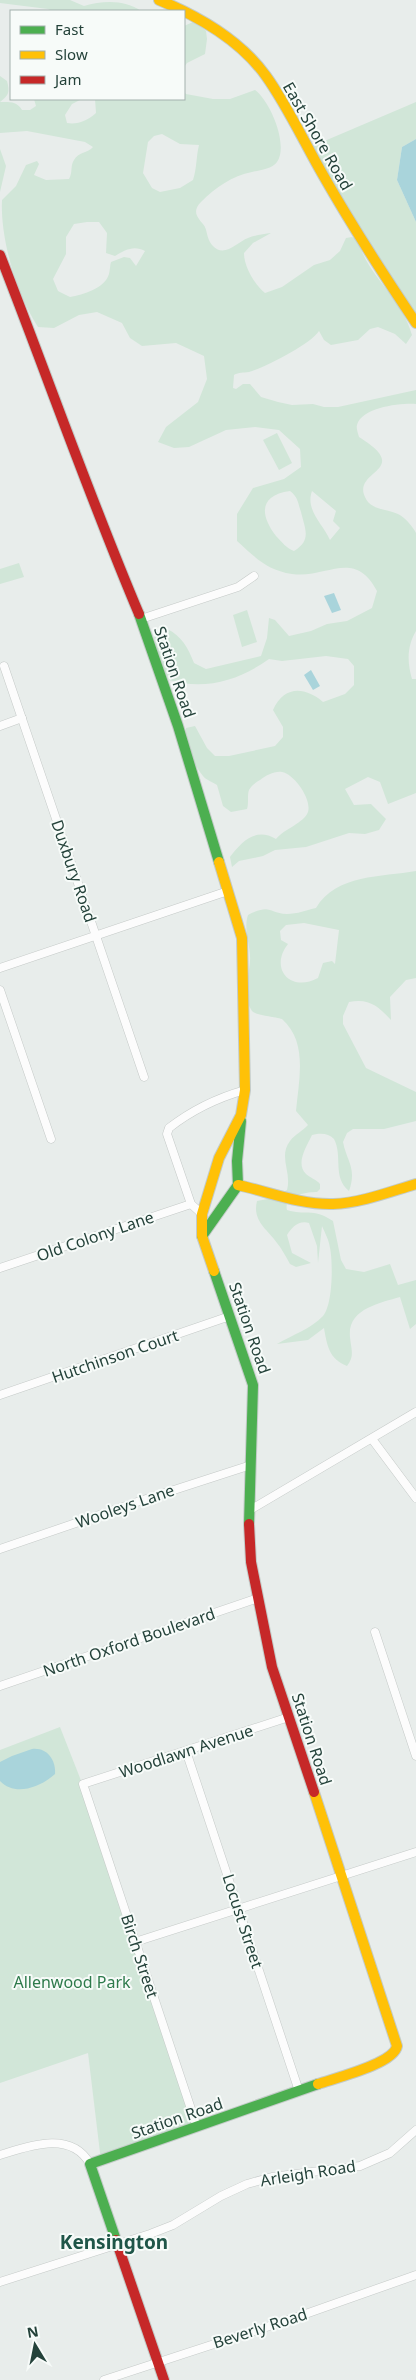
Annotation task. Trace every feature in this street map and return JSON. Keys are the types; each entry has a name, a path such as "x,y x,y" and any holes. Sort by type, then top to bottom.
{"street":[{"name":"East Shore Road","path":"159,0 183,10"},
{"name":"East Shore Road","path":"185,11 222,34 249,57 266,76 361,241 416,323"},
{"name":"Station Road","path":"0,255 4,281 59,406 110,548 141,619 178,726 242,942 245,1090 237,1161 238,1185"},
{"path":"141,619 238,587 254,576"},
{"name":"Duxbury Road","path":"4,666 144,1077"},
{"path":"0,726 22,718"},
{"path":"0,968 228,891"},
{"path":"0,990 51,1139"},
{"path":"202,1214 191,1204 167,1134 169,1128 182,1118 222,1096 245,1090"},
{"name":"Station Road","path":"90,2164 384,2061 394,2056 398,2048 398,2042 272,1667 251,1562 249,1522 254,1385 202,1236 202,1214 219,1158 241,1115"},
{"path":"202,1236 238,1185 310,1202 333,1204 349,1202 416,1184"},
{"name":"Old Colony Lane","path":"0,1268 191,1204"},
{"name":"Hutchinson Court","path":"0,1395 230,1316"},
{"path":"250,1510 416,1412"},
{"path":"372,1439 416,1498"},
{"name":"Wooleys Lane","path":"0,1550 140,1501 251,1465"},
{"name":"North Oxford Boulevard","path":"0,1686 258,1598"},
{"path":"375,1632 416,1756"},
{"name":"Woodlawn Avenue","path":"83,1784 289,1717"},
{"name":"Locust Street","path":"186,1751 299,2091"},
{"name":"Birch Street","path":"83,1784 197,2127"},
{"path":"135,1942 416,1852"},
{"name":"Arleigh Road","path":"0,2282 173,2225 221,2196 247,2184 272,2177 360,2166 390,2154 416,2130"},
{"path":"0,2155 37,2144 59,2144 82,2152 90,2164 164,2380"},
{"name":"Beverly Road","path":"104,2380 297,2317 416,2275"}],"green space":[{"path":"0,0 70,0 84,6 114,2 129,5 140,10 50,10 0,3"},
{"path":"193,22 200,25 206,31 207,39 205,54 185,66 185,26"},
{"path":"0,76 7,81 8,91 7,95 0,102"},
{"path":"255,90 272,113 281,145 277,162 272,166 231,179 212,192 198,205 196,214 205,226 212,245 217,249 226,250 251,237 271,233 253,243 244,253 244,258 251,275 265,293 282,287 314,265 330,260 340,251 346,238 352,237 358,240 362,253 369,265 401,310 412,335 406,344 395,334 378,327 370,329 358,340 331,345 324,340 319,331 297,349 276,361 256,370 234,375 233,388 236,389 243,384 250,384 261,397 292,405 313,404 324,407 338,407 416,390 416,404 392,405 374,410 360,419 357,428 359,437 375,448 381,457 382,464 366,481 363,488 367,501 375,507 401,515 416,533 416,631 409,648 409,666 412,679 416,679 416,793 388,804 380,782 368,777 345,789 354,805 371,804 386,819 379,830 365,834 349,833 306,847 275,850 263,856 239,861 232,867 230,857 245,841 262,834 276,839 306,816 309,807 305,794 292,777 282,772 276,772 265,776 251,787 248,792 247,809 231,812 223,806 217,785 204,777 193,760 186,740 186,728 195,726 207,748 215,756 229,756 275,746 283,737 283,727 273,710 283,696 295,691 302,691 323,702 345,694 354,685 354,666 348,659 326,656 282,661 269,659 234,678 209,684 182,683 169,680 158,657 154,637 167,629 177,635 184,643 194,663 206,669 261,656 267,638 269,618 275,620 289,636 311,631 327,624 347,621 372,608 377,591 368,578 359,571 349,568 305,574 283,572 262,562 237,541 237,514 253,488 284,479 301,467 300,449 279,430 255,427 226,430 189,447 174,448 158,442 166,427 198,402 207,379 204,356 176,343 142,346 130,338 122,323 97,312 79,315 54,328 38,327 23,299 11,266 2,215 2,200 16,186 26,165 37,161 39,164 34,175 46,180 69,179 76,157 93,147 85,142 27,131 0,133 0,102 12,103 18,105 22,110 30,110 36,106 34,100 80,100 72,104 65,115 67,123 75,123 90,118 96,113 95,100 185,100 185,93 213,99 230,99","holes":["162,134 180,144 199,145 193,180 180,188 160,192 152,188 143,173 148,142 154,136","99,222 107,233 106,253 115,256 133,248 145,251 136,266 130,258 124,257 111,262 109,274 103,283 87,293 70,297 58,291 53,279 66,254 66,237 74,224","290,491 298,503 306,534 303,543 294,551 286,547 276,536 270,528 265,513 268,501 280,493","312,491 336,511 333,521 340,528 330,540 313,511 310,498"]},
{"path":"416,102 416,139 402,147 397,180 416,222 416,323 308,148"},
{"path":"0,149 6,166 0,192"},
{"path":"277,433 292,463 279,470 263,440"},
{"path":"19,563 24,577 0,584 0,569"},
{"path":"247,610 257,642 242,647 233,615"},
{"path":"416,871 416,978 406,980 390,997 391,1020 373,1004 356,1001 349,1002 343,1016 343,1024 366,1068 416,1092 416,1121 384,1129 353,1129 347,1133 343,1142 352,1171 349,1191 339,1173 338,1152 334,1139 324,1134 312,1135 303,1154 302,1165 306,1174 320,1184 320,1189 317,1192 297,1195 287,1205 287,1210 319,1214 333,1221 341,1260 346,1269 364,1272 390,1264 398,1285 416,1280 416,1324 410,1329 400,1297 366,1309 359,1314 350,1327 352,1356 347,1366 336,1360 330,1351 324,1328 308,1340 277,1344 307,1328 323,1316 329,1303 332,1273 331,1254 329,1242 322,1226 318,1263 317,1246 309,1223 299,1223 287,1235 292,1253 311,1263 296,1267 290,1264 279,1245 258,1219 257,1201 273,1198 287,1190 288,1177 285,1153 292,1139 308,1125 296,1111 300,1062 296,1039 282,1019 261,1015 252,1011 249,1006 247,993 250,955 247,921 248,915 265,909 287,914 316,908 325,897 347,883 375,876","holes":["304,923 339,930 335,964 332,961 323,963 318,978 308,982 291,980 285,976 281,962 288,944 281,940 280,931 286,925"]},
{"name":"Allenwood Park","path":"60,1727 80,1778 197,2127 101,2161 88,2053 0,2083 0,1750"}],"water":[{"path":"416,139 416,222 397,180 402,147"},
{"path":"334,593 341,610 332,613 324,596"},
{"path":"311,670 320,686 313,690 304,675"},
{"path":"32,1749 46,1752 52,1759 55,1774 43,1783 28,1788 13,1788 6,1786 0,1781 0,1762"}],"traffic: fast":[{"path":"139,614 178,726 219,862"},
{"path":"238,1185 237,1161 241,1121"},
{"path":"202,1236 238,1185"},
{"path":"214,1271 253,1385 249,1524"},
{"path":"116,2240 90,2164 318,2084"}],"traffic: slow":[{"path":"159,0 180,10"},
{"path":"185,12 218,31 231,41 256,63 266,76 289,112 345,213 416,323"},
{"path":"214,1271 202,1236 202,1214 219,1158 241,1115 245,1090 242,938 219,862"},
{"path":"238,1185 297,1200 333,1204 385,1194 416,1184"},
{"path":"314,1792 397,2046 386,2059 363,2070 318,2084"}],"traffic: jam":[{"path":"0,255 85,480 139,614"},
{"path":"249,1524 251,1562 272,1667 314,1792"},
{"path":"116,2240 164,2380"}],"district":[{"name":"Kensington","path":"114,2242"}]}
